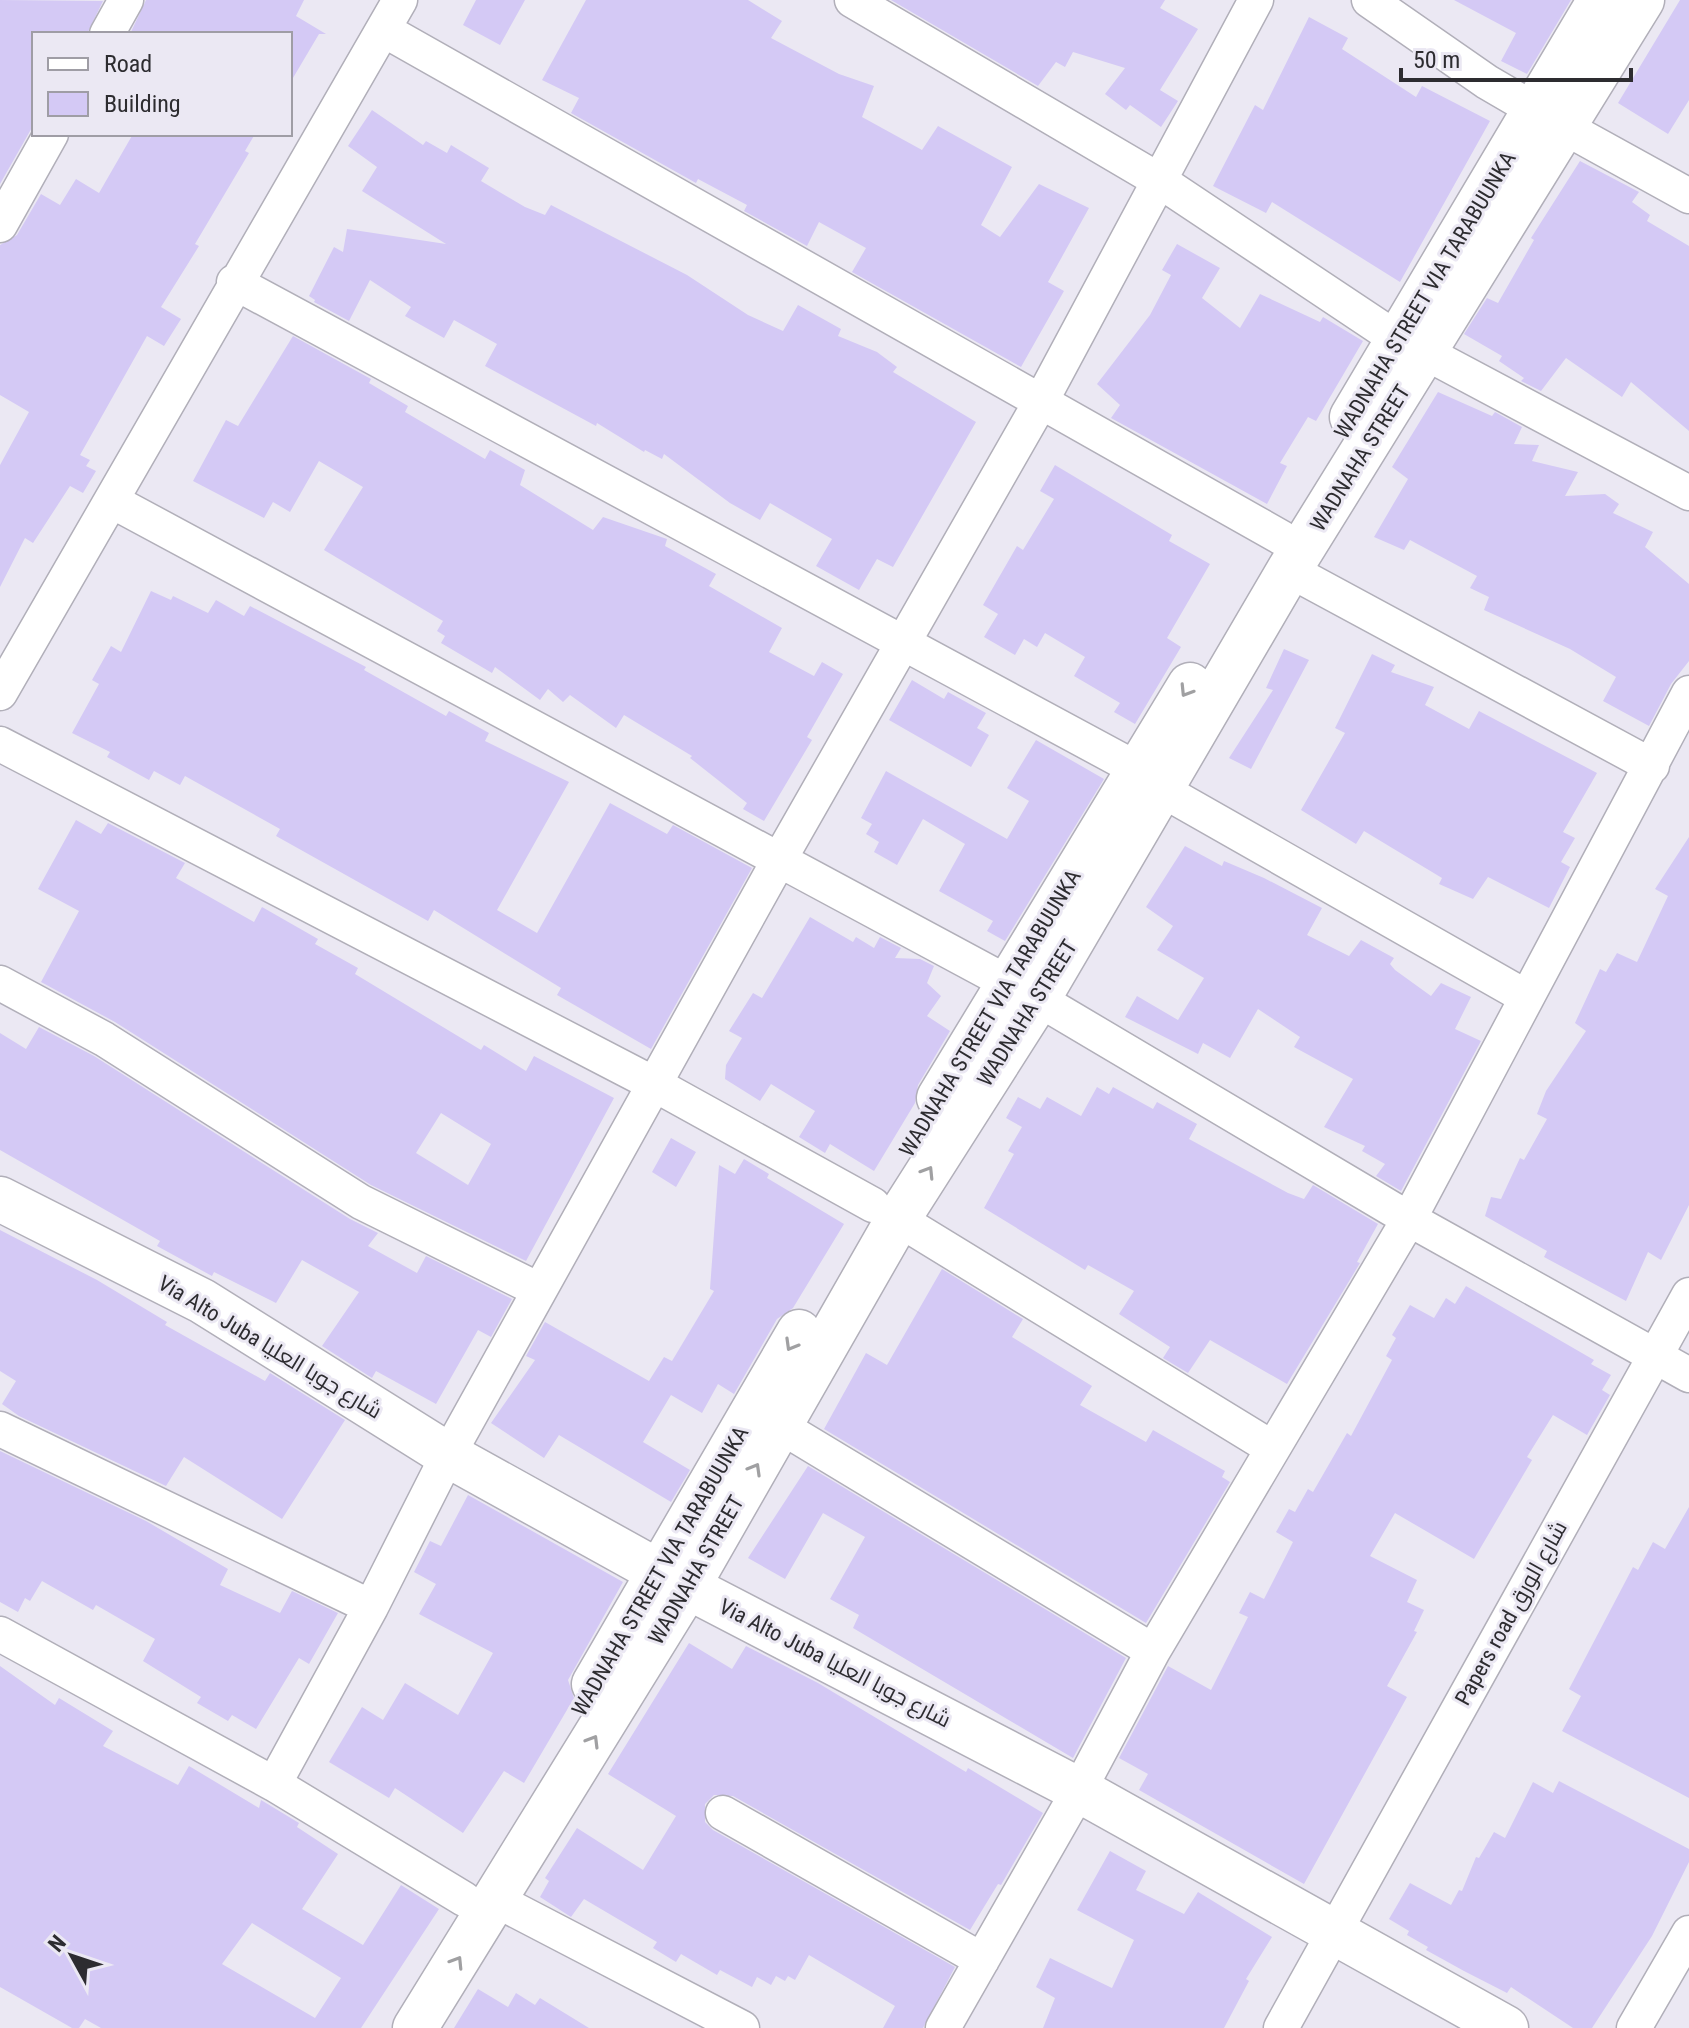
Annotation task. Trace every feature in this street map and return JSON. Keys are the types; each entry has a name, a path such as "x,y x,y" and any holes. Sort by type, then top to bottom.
{"main road":[{"path":"1550,118 1600,0"},
{"name":"WADNAHA STREET","path":"415,2028 480,1900 673,1579 780,1426 885,1212 1024,991 1550,118 1642,0"},
{"name":"Via Alto Juba شارع جوبا العليا","path":"0,1199 202,1301 448,1455 673,1579 1079,1790 1506,2028"},
{"name":"WADNAHA STREET VIA TARABUUNKA","path":"673,1579 885,1212"},
{"path":"382,2028 480,1900"}],"street":[{"path":"108,32 126,0"},
{"path":"0,693 234,282 400,0"},
{"path":"852,0 1160,181 1411,346 1689,493"},
{"path":"274,1784 371,1607 448,1455 779,860 1040,403 1256,0"},
{"path":"1369,0 1487,82 1689,196"},
{"path":"384,30 1040,403 1286,554 1652,766"},
{"path":"0,225 50,136"},
{"path":"234,282 1150,780 1526,997"},
{"path":"112,501 1024,991 1409,1219 1689,1375"},
{"path":"943,2028 1079,1790 1153,1651 1409,1219 1689,693"},
{"path":"0,744 654,1084 885,1212 1272,1448"},
{"path":"0,983 104,1039 361,1202 539,1290"},
{"name":"Papers road شارع الورق","path":"1281,2028 1689,1295"},
{"path":"780,1426 1153,1651"},
{"path":"0,1429 371,1607"},
{"path":"0,1634 480,1900 742,2028"},
{"path":"723,1813 982,1960"},
{"path":"1634,2028 1686,1943"}],"building":[{"path":"0,0 103,1 88,32 32,32 32,128 0,184"},
{"path":"146,0 304,0 296,16 326,34 319,34 292,80 292,32 131,32"},
{"path":"476,0 525,0 500,45 463,25"},
{"path":"586,0 748,0 782,21 771,38 839,74 874,86 862,117 922,150 938,126 1012,167 981,225 1000,237 1039,184 1089,208 1048,282 1064,291 1021,367 852,272 866,248 819,222 807,246 744,211 747,205 698,179 696,183 571,113 579,98 542,80"},
{"path":"891,0 1165,0 1160,8 1198,29 1160,90 1178,101 1161,127 1130,105 1126,110 1105,94 1125,68 1073,52 1065,67 1056,62 1038,86"},
{"path":"1454,0 1571,0 1527,74 1501,61 1516,33"},
{"path":"1680,0 1689,0 1689,100 1668,134 1618,103"},
{"path":"1309,17 1348,38 1342,49 1416,97 1422,86 1490,121 1400,282 1272,202 1266,213 1213,186 1255,105 1263,110"},
{"path":"372,110 423,145 426,141 447,153 451,145 489,168 481,181 525,207 545,215 551,205 687,275 748,315 783,331 798,305 841,329 838,336 877,352 897,367 893,372 976,422 893,567 877,559 859,590 816,566 832,539 770,503 760,520 730,503 664,454 662,459 644,452 597,423 596,426 485,366 497,344 454,320 444,338 405,316 411,307 370,280 349,321 314,302 309,296 334,247 343,252 347,229 446,244 362,191 377,167 348,146"},
{"path":"132,136 254,136 245,151 249,153 195,244 199,246 161,307 181,319 164,346 147,336 80,455 90,460 86,466 96,471 83,493 70,486 33,543 25,538 0,587 0,465 29,412 0,395 0,245 17,235 41,194 60,205 76,179 99,193"},
{"path":"1580,161 1639,192 1632,202 1650,215 1647,221 1689,246 1689,431 1631,382 1622,397 1566,358 1541,391 1521,381 1524,378 1499,361 1502,356 1464,334 1487,298 1498,303 1534,240 1531,238"},
{"path":"1177,244 1220,268 1202,298 1240,328 1260,294 1320,322 1323,317 1363,341 1316,421 1308,417 1280,463 1287,466 1267,504 1111,418 1120,405 1097,384 1150,315 1171,275 1162,270"},
{"path":"293,336 371,379 369,383 408,406 405,412 485,459 490,450 525,470 520,485 593,530 603,517 667,539 665,546 716,574 709,586 782,628 769,652 814,676 822,662 843,674 807,737 812,740 764,821 743,809 747,803 690,758 692,756 624,715 616,728 570,695 563,702 548,689 540,700 495,667 492,673 441,643 445,636 437,631 443,621 324,550 363,487 319,461 290,512 273,502 264,518 193,481 226,420 238,426"},
{"path":"1438,392 1492,416 1495,412 1522,427 1514,444 1539,445 1532,461 1578,472 1565,496 1605,494 1619,504 1613,513 1653,532 1645,547 1689,584 1689,661 1671,684 1649,726 1603,701 1616,677 1570,649 1484,610 1489,597 1470,588 1477,576 1410,540 1404,550 1374,537 1408,479 1392,467"},
{"path":"1055,465 1172,535 1169,541 1210,564 1167,638 1181,647 1135,724 1114,712 1120,703 1074,676 1085,657 1045,633 1037,647 1024,639 1015,655 984,637 998,614 983,605 1017,546 1023,550 1054,499 1040,491"},
{"path":"151,591 171,600 173,596 208,613 216,600 244,616 250,606 366,667 364,670 446,716 449,711 489,733 485,741 569,782 497,910 537,933 610,803 667,834 673,825 752,868 651,1049 557,995 561,988 434,910 428,921 276,836 280,829 185,776 180,785 154,771 149,780 107,757 110,752 72,733 99,684 92,680 111,646 121,652"},
{"path":"1284,649 1309,660 1251,769 1229,758 1273,690 1266,688"},
{"path":"1372,654 1395,665 1391,672 1434,687 1425,705 1469,729 1479,711 1597,773 1563,832 1575,838 1561,862 1570,867 1549,908 1488,877 1473,899 1439,884 1442,878 1364,831 1356,844 1301,810 1345,733 1335,728"},
{"path":"912,680 944,699 948,692 986,713 977,728 989,735 971,767 889,720"},
{"path":"1036,740 1104,779 1005,941 987,931 993,921 939,891 965,844 923,819 897,865 874,852 879,842 866,834 872,824 861,818 886,771 1007,839 1029,801 1007,788"},
{"path":"76,820 101,834 108,823 185,863 176,878 254,922 262,907 318,939 315,944 358,968 355,974 481,1050 484,1045 526,1071 534,1056 614,1098 526,1261 371,1185 115,1022 41,982 79,911 38,889","holes":["441,1113 491,1144 468,1185 416,1153"]},
{"path":"1689,837 1689,1205 1661,1260 1648,1252 1626,1301 1544,1257 1547,1251 1485,1216 1491,1197 1501,1199 1520,1158 1524,1160 1547,1119 1537,1114 1546,1091 1586,1031 1575,1023 1600,969 1606,972 1617,953 1637,962 1668,896 1655,889"},
{"path":"1185,846 1222,866 1224,861 1264,878 1322,908 1307,935 1349,956 1361,940 1394,958 1390,964 1395,970 1431,996 1441,983 1471,997 1455,1029 1481,1041 1401,1191 1376,1176 1385,1164 1362,1151 1365,1146 1324,1127 1353,1079 1294,1047 1300,1037 1258,1009 1230,1058 1203,1043 1198,1054 1125,1017 1137,996 1178,1020 1204,978 1157,950 1173,926 1146,907"},
{"path":"810,917 853,942 856,937 874,948 880,937 901,948 895,958 920,959 934,966 927,983 941,996 927,1016 950,1031 918,1085 915,1103 874,1171 830,1144 825,1153 799,1137 815,1111 771,1084 760,1101 725,1079 726,1065 742,1038 729,1031 753,993 762,998"},
{"path":"39,1027 94,1056 350,1219 378,1233 368,1246 417,1273 426,1256 512,1299 491,1337 478,1330 436,1404 376,1371 372,1378 322,1346 359,1292 302,1260 276,1303 214,1272 212,1276 157,1246 160,1241 0,1150 0,1033 26,1049"},
{"path":"1097,1087 1109,1094 1113,1087 1153,1109 1157,1102 1197,1124 1189,1139 1304,1199 1313,1185 1378,1224 1357,1262 1360,1263 1287,1384 1210,1340 1188,1373 1163,1358 1170,1347 1119,1314 1134,1291 1088,1265 1085,1270 984,1208 1014,1154 1008,1151 1022,1127 1006,1118 1018,1097 1040,1109 1047,1097 1081,1116"},
{"path":"671,1138 696,1152 676,1187 652,1172"},
{"path":"744,1159 769,1174 767,1178 844,1224 793,1308 777,1319 734,1394 718,1384 702,1413 671,1395 643,1442 690,1470 671,1502 559,1435 544,1458 491,1423 535,1360 526,1356 545,1322 649,1381 664,1357 672,1361 714,1291 710,1289 719,1165 735,1174"},
{"path":"0,1230 97,1280 167,1322 165,1325 265,1381 270,1373 345,1420 282,1519 184,1457 166,1486 19,1416 2,1404 16,1381 0,1371"},
{"path":"942,1269 1023,1319 1012,1337 1092,1386 1080,1405 1146,1442 1153,1430 1225,1471 1222,1477 1230,1482 1146,1623 824,1429 866,1353 887,1365"},
{"path":"1466,1286 1594,1360 1591,1364 1611,1375 1602,1390 1610,1395 1587,1435 1553,1415 1527,1457 1532,1460 1474,1559 1395,1513 1370,1556 1417,1580 1407,1602 1424,1610 1414,1631 1417,1632 1387,1686 1407,1697 1304,1884 1139,1790 1148,1774 1119,1758 1168,1666 1211,1690 1248,1617 1239,1613 1250,1592 1264,1599 1293,1542 1276,1532 1289,1509 1295,1512 1308,1489 1313,1492 1347,1433 1351,1436 1392,1360 1386,1356 1396,1338 1392,1335 1410,1305 1434,1318 1446,1298 1455,1304"},
{"path":"0,1451 146,1521 228,1569 220,1585 280,1613 292,1591 338,1613 309,1664 299,1658 256,1729 232,1715 228,1721 197,1703 201,1697 143,1661 155,1639 96,1605 93,1610 42,1581 30,1601 25,1598 18,1612 0,1602"},
{"path":"808,1466 1126,1658 1073,1758 853,1628 859,1615 830,1599 865,1537 823,1513 785,1579 748,1558"},
{"path":"468,1495 623,1582 568,1680 574,1698 524,1783 504,1771 463,1833 395,1788 389,1798 329,1762 362,1707 383,1720 405,1683 458,1715 493,1653 419,1614 436,1584 414,1572 430,1541 441,1546"},
{"path":"1689,1507 1689,1798 1562,1731 1581,1696 1569,1689 1633,1567 1638,1570 1653,1542 1665,1549"},
{"path":"689,1643 732,1669 746,1646 818,1683 966,1772 968,1768 1043,1813 1001,1885 998,1884 970,1930 733,1796 714,1795 705,1804 705,1822 713,1830 955,1967 923,2028 883,2028 895,2006 809,1955 795,1980 788,1976 785,1981 776,1976 771,1985 757,1977 752,1987 720,1970 717,1975 681,1954 676,1962 653,1948 657,1942 584,1899 571,1917 540,1897 549,1881 545,1878 577,1828 643,1870 676,1816 608,1774"},
{"path":"0,1666 55,1705 59,1698 113,1731 103,1746 178,1785 189,1766 259,1808 261,1800 299,1823 297,1827 338,1854 302,1909 363,1945 401,1885 439,1909 361,2028 101,2028 85,2019 79,2028 72,2028 0,1987","holes":["252,1923 341,1978 315,2018 222,1964"]},
{"path":"1559,1781 1689,1849 1689,1862 1652,1936 1592,2028 1573,2028 1511,1987 1507,1993 1464,1971 1426,1950 1428,1947 1407,1935 1409,1931 1389,1919 1410,1883 1451,1905 1459,1890 1462,1891 1476,1857 1479,1858 1494,1832 1505,1838 1533,1782 1553,1793"},
{"path":"1110,1851 1146,1871 1136,1890 1184,1914 1198,1892 1272,1937 1246,1979 1249,1981 1224,2028 1043,2028 1055,1998 1036,1987 1050,1958 1112,1988 1134,1940 1077,1910"},
{"path":"478,1989 508,2007 516,1993 535,2005 540,1998 589,2028 454,2028"}]}
